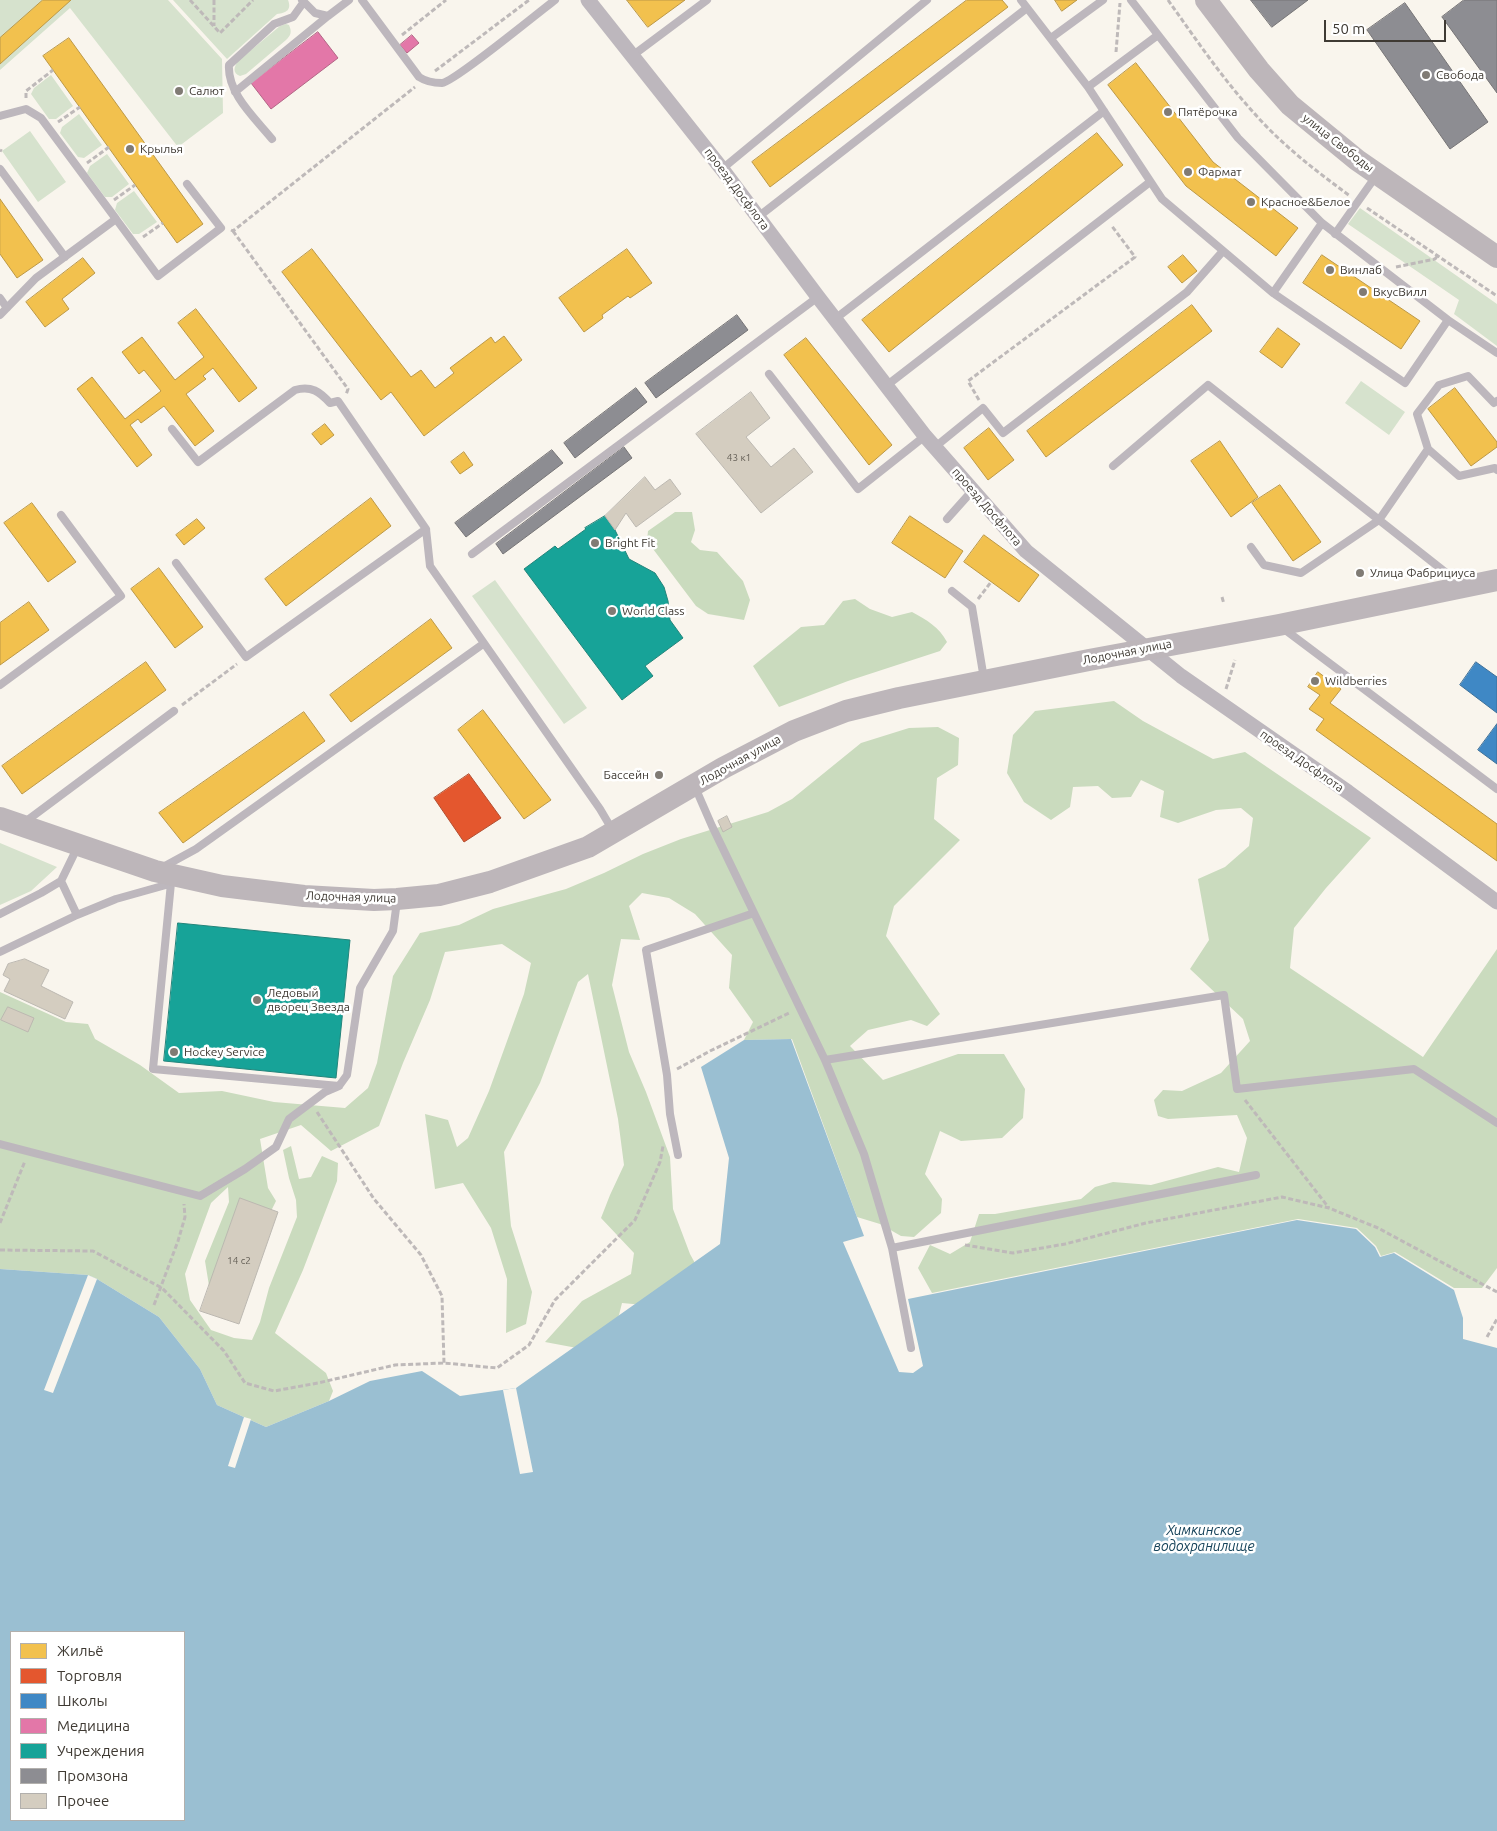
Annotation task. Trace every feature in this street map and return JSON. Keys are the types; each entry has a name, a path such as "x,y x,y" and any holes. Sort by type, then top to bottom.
{"street":[{"name":"проезд Досфлота","path":"588,0 722,169 886,386 930,441 1026,551 1181,676 1340,787 1497,902"},
{"name":"улица Свободы","path":"1206,0 1259,70 1290,105 1326,136 1377,174 1497,257"},
{"name":"Лодочная улица","path":"10,822 171,878 304,896 397,899 439,895 490,882 588,846 794,731 846,711 1145,648 1279,625 1496,582"}],"lane":[{"path":"235,92 349,0"},
{"path":"362,0 419,77 423,80 443,83 461,72 555,0"},
{"path":"632,56 707,0"},
{"path":"722,169 927,0"},
{"path":"1021,0 1088,87 1162,199 1273,294 1405,383 1448,320"},
{"path":"1051,38 1103,0"},
{"path":"1131,0 1238,138 1322,224 1448,320 1497,354"},
{"path":"272,139 235,92 230,83 229,65 274,24 293,17 303,2 315,13 328,16"},
{"path":"758,218 1027,8"},
{"path":"1088,87 1158,35"},
{"path":"0,116 26,109 41,118 158,276 220,228 187,184"},
{"path":"835,319 1104,111"},
{"path":"0,168 65,257"},
{"path":"1335,234 1377,174"},
{"path":"886,386 1150,182"},
{"path":"0,315 36,278 116,219"},
{"path":"1273,294 1322,224"},
{"path":"769,374 858,489 983,408 1002,433 1186,292 1223,251"},
{"path":"472,554 818,297"},
{"path":"0,298 7,308"},
{"path":"1497,401 1494,403 1468,376 1439,385 1416,414 1428,449 1459,476 1495,468 1497,470"},
{"path":"1113,466 1208,385 1465,587"},
{"path":"172,429 198,462 295,390 309,388 320,392 330,403 338,401 426,530 430,566 597,804 614,833"},
{"path":"1250,547 1264,565 1301,573 1379,520 1428,449"},
{"path":"947,519 972,490"},
{"path":"0,686 121,596 61,515"},
{"path":"176,563 246,657 426,530"},
{"path":"952,591 972,607 984,681"},
{"path":"1279,625 1497,789"},
{"path":"0,952 77,915 171,878 196,849 483,644"},
{"path":"10,822 174,711"},
{"path":"695,785 825,1060 864,1154 892,1248 912,1348"},
{"path":"0,914 41,893 61,880 78,846"},
{"path":"171,878 153,1069 340,1086"},
{"path":"61,880 77,915"},
{"path":"0,1144 200,1196 245,1169 276,1147 289,1119 325,1092 340,1086 347,1075 360,988 393,931 397,899"},
{"path":"678,1155 670,1114 667,1074 646,950 754,913"},
{"path":"825,1060 1224,995 1237,1089 1414,1069 1497,1123"},
{"path":"892,1248 1256,1175"}],"path":[{"path":"190,0 220,33 253,0"},
{"path":"214,0 214,26"},
{"path":"393,42 446,0"},
{"path":"233,231 423,80 529,0"},
{"path":"1114,68 1120,0"},
{"path":"1168,0 1212,61 1253,113 1280,140 1314,169 1358,202 1497,296"},
{"path":"26,109 26,91 53,70"},
{"path":"49,128 80,107"},
{"path":"78,169 109,147"},
{"path":"106,206 136,184"},
{"path":"976,395 968,381 1135,257 1105,216"},
{"path":"134,243 163,223"},
{"path":"220,228 233,231 348,389 346,395 338,401"},
{"path":"1385,273 1388,268 1435,258 1438,255"},
{"path":"972,607 991,582"},
{"path":"1222,597 1224,604"},
{"path":"174,711 246,657"},
{"path":"1226,689 1236,662 1235,660"},
{"path":"667,1074 710,1050 800,1008"},
{"path":"1237,1089 1329,1208"},
{"path":"311,1103 374,1199 421,1255 442,1296 444,1362"},
{"path":"0,1250 93,1251 162,1288 224,1351 245,1383 274,1391 395,1365 444,1362 497,1368 529,1345 555,1300 635,1220 660,1162 664,1142"},
{"path":"0,1223 28,1151"},
{"path":"154,1305 162,1288 185,1217 183,1191"},
{"path":"938,1238 976,1248 1013,1253 1065,1244 1146,1223 1282,1197 1329,1208 1378,1228 1497,1292"},
{"path":"1487,1337 1497,1319"}],"green space":[{"name":"Салют","path":"0,0 168,0 222,59 223,113 178,147 70,8 0,70"},
{"path":"173,0 288,0 289,9 277,14 227,59"},
{"path":"289,25 291,32 286,40 246,74 240,76 235,72 238,61 280,26"},
{"path":"51,75 73,106 56,119 49,119 31,94 34,88"},
{"path":"79,114 102,145 84,158 78,157 60,133 62,127"},
{"path":"30,131 66,182 38,202 2,151"},
{"path":"107,154 129,184 112,197 105,197 87,173 90,166"},
{"path":"134,191 157,222 139,234 133,234 115,210 117,203"},
{"path":"1360,208 1497,304 1497,346 1454,314 1459,300 1348,224"},
{"path":"1361,381 1405,412 1389,435 1345,403"},
{"path":"675,512 692,512 695,530 691,542 700,550 717,552 743,581 750,600 744,620 708,614 696,606 647,541 648,531"},
{"path":"495,580 587,708 564,724 472,596"},
{"path":"855,599 870,609 892,617 912,612 932,624 947,642 940,651 848,681 779,707 753,666 801,627 824,625 843,601"},
{"path":"1114,701 1143,721 1213,759 1245,752 1371,838 1326,888 1294,928 1290,968 1423,1057 1497,949 1497,1268 1482,1288 1454,1288 1395,1252 1381,1256 1376,1246 1357,1228 1298,1219 932,1293 918,1268 930,1245 950,1254 970,1242 979,1214 995,1214 1081,1199 1095,1187 1113,1182 1151,1185 1218,1167 1239,1172 1247,1138 1237,1115 1168,1119 1158,1116 1154,1100 1163,1090 1182,1091 1221,1073 1250,1041 1243,1019 1190,969 1209,940 1198,879 1225,867 1249,846 1253,818 1241,808 1216,810 1178,823 1160,817 1164,791 1141,780 1131,797 1112,798 1098,786 1073,787 1070,807 1051,820 1024,802 1007,773 1013,735 1035,711"},
{"path":"938,727 959,738 958,765 937,778 934,819 960,840 894,906 886,936 940,1014 927,1026 911,1020 868,1030 850,1046 883,1080 958,1054 1004,1054 1025,1089 1023,1118 1002,1138 961,1141 940,1131 925,1174 942,1199 941,1213 914,1237 901,1236 880,1224 857,1217 792,1039 744,1040 753,1022 729,988 732,955 695,914 669,898 642,893 629,906 640,940 621,939 612,985 629,1052 670,1157 673,1209 690,1254 702,1276 644,1305 622,1303 615,1331 577,1348 545,1342 582,1301 631,1274 634,1253 601,1218 624,1165 618,1119 588,974 578,982 540,1083 504,1152 511,1226 532,1292 526,1324 506,1333 507,1279 491,1228 463,1183 435,1189 425,1114 448,1120 457,1147 468,1138 489,1091 524,994 531,963 502,944 445,952 430,1000 379,1126 331,1151 301,1125 260,1139 268,1188 276,1201 270,1213 211,1298 205,1261 229,1202 228,1187 211,1203 185,1274 190,1300 211,1330 234,1338 252,1340 260,1322 269,1288 297,1217 296,1200 283,1150 291,1146 299,1179 311,1177 322,1156 338,1163 337,1181 303,1270 275,1333 326,1373 333,1391 329,1401 266,1427 217,1405 200,1369 159,1317 97,1279 88,1275 0,1269 0,992 66,1022 88,1024 95,1039 140,1065 179,1093 222,1091 274,1102 345,1108 368,1088 377,1063 393,976 420,933 459,925 493,909 566,889 681,839 768,812 792,799 861,743 909,728"},
{"path":"0,843 57,867 31,891 0,905"}],"water":[{"name":"Химкинское водохранилище","path":"791,1039 864,1236 843,1242 899,1372 913,1373 923,1366 908,1299 1297,1220 1356,1229 1375,1247 1380,1257 1394,1253 1454,1290 1463,1318 1463,1339 1497,1348 1497,1831 0,1831 0,1269 88,1275 97,1279 159,1317 200,1369 217,1405 266,1427 329,1401 370,1381 422,1371 460,1396 516,1388 720,1244 729,1158 701,1067 744,1040"}],"pier":[{"path":"88,1275 97,1279 53,1393 44,1390"},
{"path":"516,1388 533,1472 520,1474 503,1390"},
{"path":"244,1417 251,1419 235,1468 228,1466"}],"building: Жильё":[{"path":"43,0 71,0 0,64 0,38"},
{"path":"627,0 685,0 648,27"},
{"path":"967,0 1002,0 1008,7 770,187 752,162"},
{"path":"1055,0 1077,0 1062,11"},
{"path":"69,38 203,224 177,243 43,56"},
{"path":"1136,63 1213,162 1298,228 1276,256 1186,186 1108,85"},
{"path":"1097,133 1123,165 889,352 862,320"},
{"path":"0,199 43,260 17,278 0,254"},
{"path":"312,249 411,377 421,370 435,388 454,373 450,368 491,337 495,343 504,336 522,360 424,436 391,392 381,400 282,272"},
{"path":"627,249 652,283 630,298 628,296 602,315 603,318 584,332 559,298"},
{"path":"1183,255 1197,271 1182,283 1168,267"},
{"path":"1322,255 1420,321 1401,349 1303,283"},
{"path":"83,258 95,273 62,299 69,309 45,327 26,302"},
{"path":"1192,305 1212,331 1046,457 1027,431"},
{"path":"196,309 257,388 239,402 213,368 203,376 206,379 186,394 214,431 195,446 164,406 141,423 138,419 130,425 152,455 137,467 77,389 92,377 125,419 161,391 144,370 139,374 122,352 142,337 175,380 204,357 178,323"},
{"path":"1278,328 1300,344 1282,368 1260,352"},
{"path":"806,338 892,445 869,465 784,355"},
{"path":"1455,388 1497,442 1497,447 1471,466 1428,409"},
{"path":"325,424 334,435 321,445 312,434"},
{"path":"989,428 1014,460 988,480 964,448"},
{"path":"1220,441 1258,497 1231,517 1191,461"},
{"path":"464,452 473,465 460,474 451,462"},
{"path":"1280,485 1321,542 1293,561 1252,503"},
{"path":"371,498 391,526 286,606 265,579"},
{"path":"32,503 76,562 48,582 4,523"},
{"path":"910,516 963,551 945,578 892,543"},
{"path":"197,519 205,528 184,545 176,535"},
{"path":"984,535 1039,575 1019,602 964,562"},
{"path":"159,568 203,627 175,648 131,589"},
{"path":"29,602 49,630 0,665 0,623"},
{"path":"431,619 452,648 351,722 330,695"},
{"path":"146,662 166,690 22,794 2,766"},
{"path":"1318,672 1341,689 1330,703 1497,824 1497,861 1316,730 1324,719 1309,709 1320,695 1308,687"},
{"path":"483,710 551,800 524,819 458,730"},
{"path":"304,712 325,741 183,843 159,813"}],"building: Торговля":[{"path":"469,774 501,818 464,842 434,798"}],"building: Школы":[{"path":"1476,662 1497,677 1497,713 1460,685"},
{"path":"1497,724 1497,764 1478,750"}],"building: Медицина":[{"path":"318,32 338,58 271,109 251,83"},
{"path":"412,35 419,43 407,53 400,45"}],"building: Учреждения":[{"name":"World Class","path":"605,516 615,530 629,559 655,573 664,587 670,620 683,638 645,666 653,676 622,700 524,569 555,546 558,549 585,528"},
{"name":"Ледовый дворец Звезда","path":"178,923 350,940 336,1078 164,1061"}],"building: Промзона":[{"path":"1251,0 1308,0 1272,27"},
{"path":"1464,0 1497,0 1497,93 1442,17"},
{"name":"Свобода","path":"1405,3 1488,122 1450,149 1367,30"},
{"path":"737,315 748,330 656,398 645,383"},
{"path":"636,388 647,402 575,458 564,443"},
{"path":"624,447 632,458 503,554 496,544"},
{"path":"552,450 563,463 466,537 455,523"}],"building: Прочее":[{"path":"751,392 770,418 746,437 771,467 794,448 813,472 761,513 696,434"},
{"path":"645,477 655,490 670,479 681,494 636,527 626,513 615,530 605,516"},
{"path":"727,816 732,827 723,832 718,821"},
{"path":"25,959 49,970 41,986 73,1002 65,1019 4,991 10,979 3,975 8,964"},
{"path":"8,1007 34,1018 28,1032 1,1020"},
{"path":"240,1198 278,1212 239,1324 200,1311"}],"place":[{"name":"Свобода","path":"1426,75"},
{"name":"Салют","path":"179,91"},
{"name":"Пятёрочка","path":"1168,112"},
{"name":"Крылья","path":"130,149"},
{"name":"Фармат","path":"1188,172"},
{"name":"Красное&Белое","path":"1251,202"},
{"name":"Винлаб","path":"1330,270"},
{"name":"ВкусВилл","path":"1363,292"},
{"name":"Bright Fit","path":"595,543"},
{"name":"Улица Фабрициуса","path":"1360,573"},
{"name":"World Class","path":"612,611"},
{"name":"Wildberries","path":"1315,681"},
{"name":"Бассейн","path":"659,775"},
{"name":"Ледовый дворец Звезда","path":"257,1000"},
{"name":"Hockey Service","path":"174,1052"}]}
